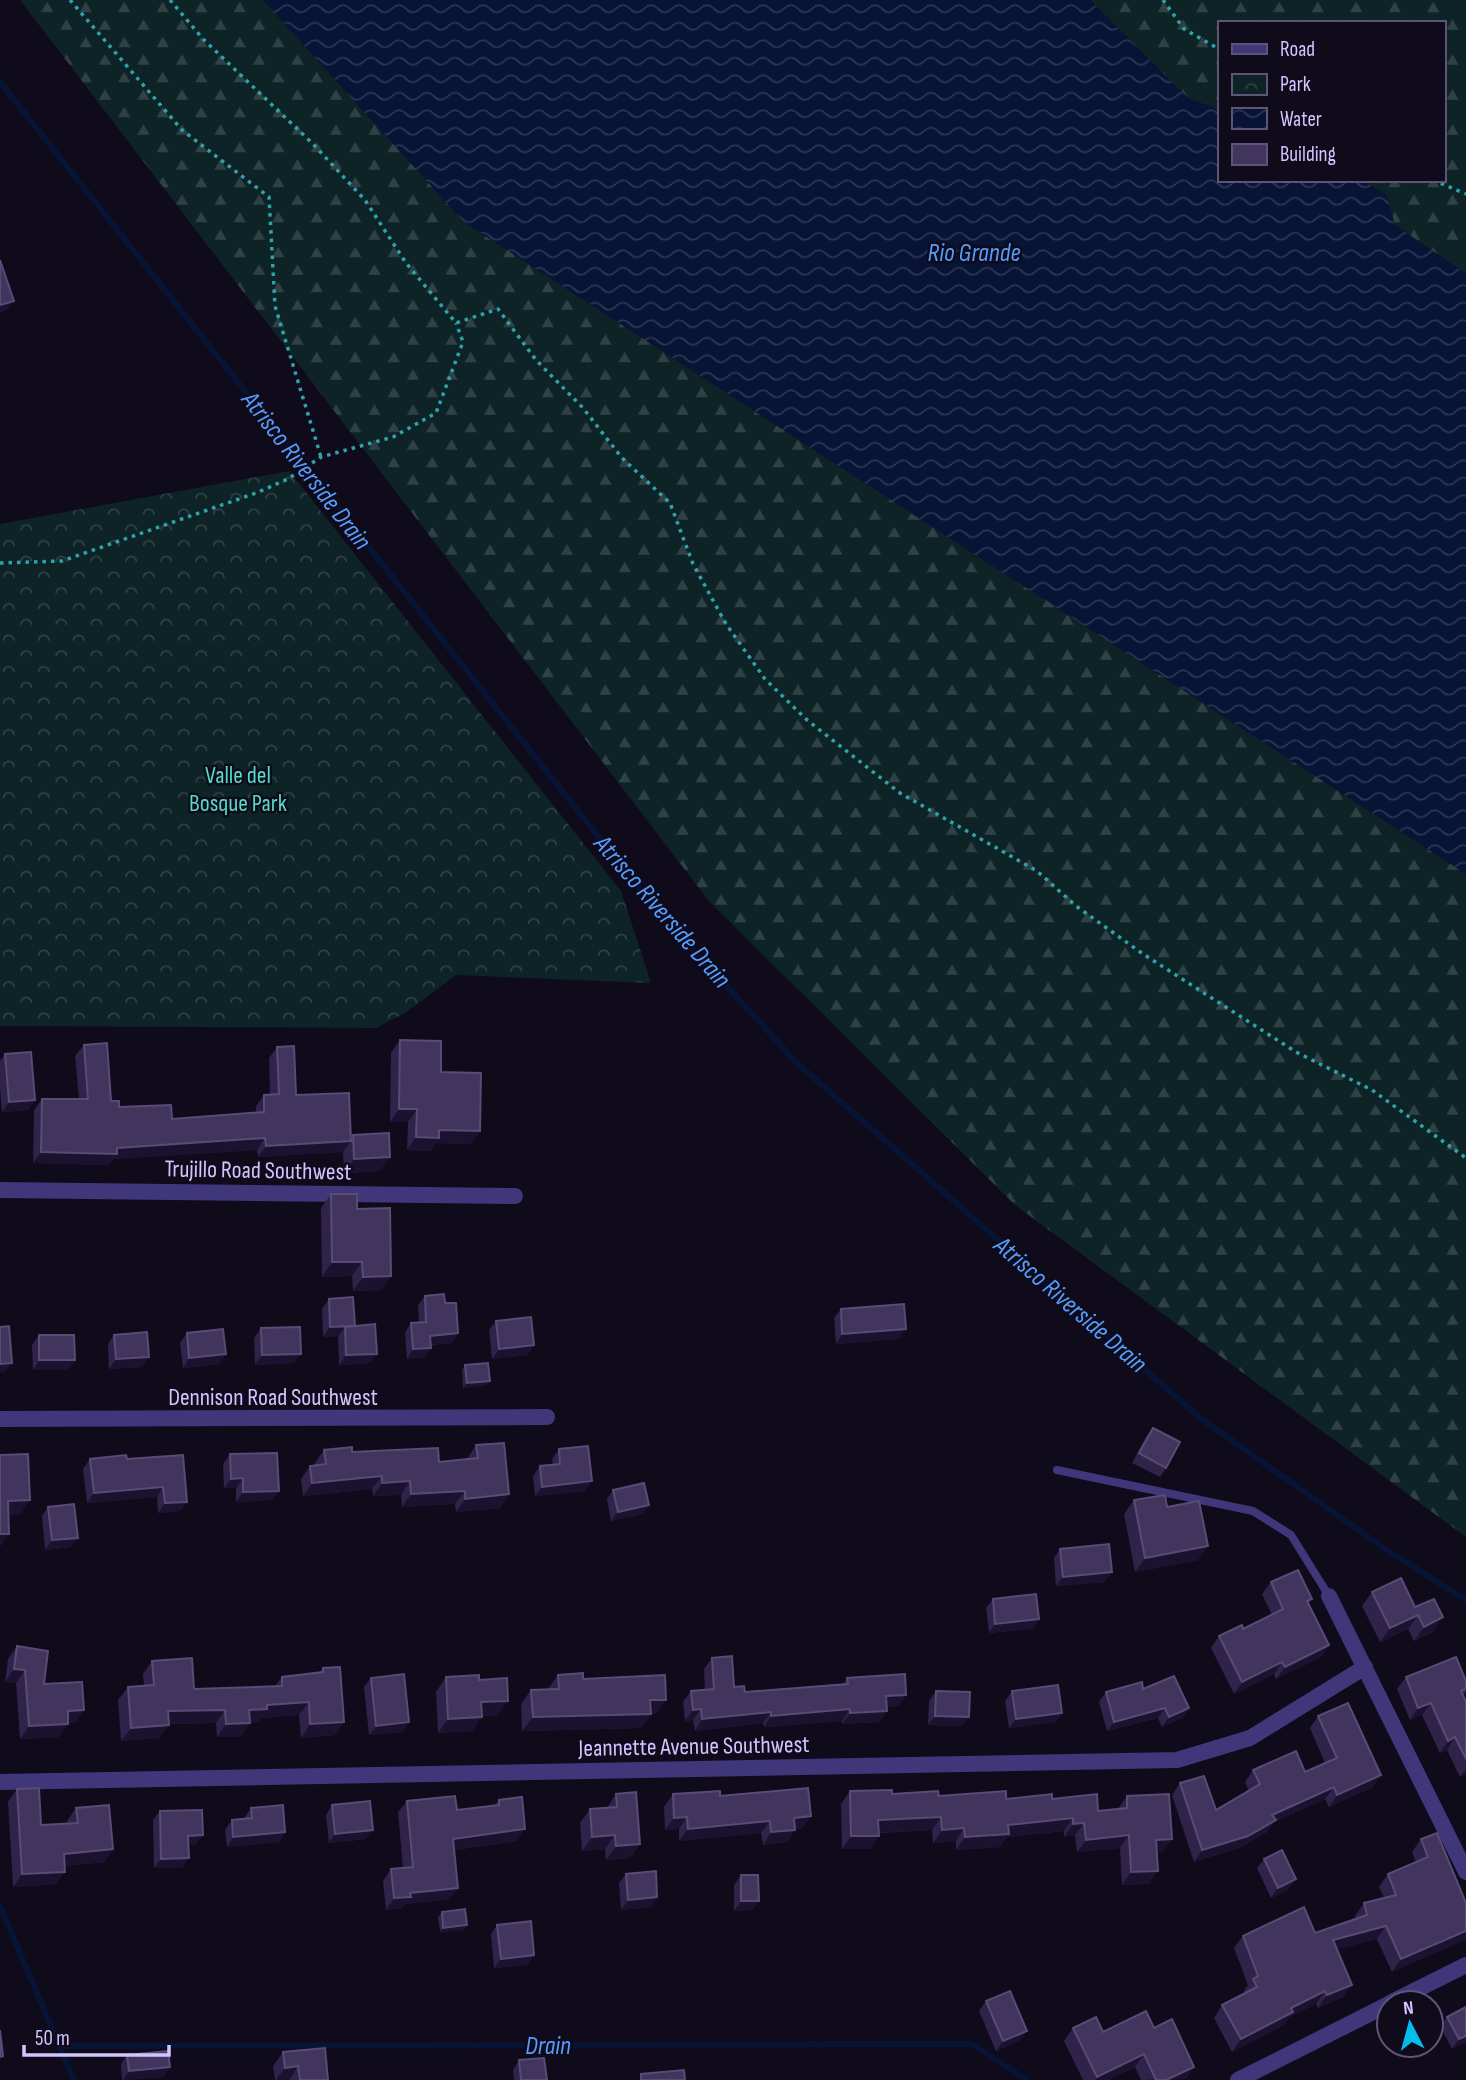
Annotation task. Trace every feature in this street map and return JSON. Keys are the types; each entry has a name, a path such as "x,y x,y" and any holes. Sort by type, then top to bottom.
{"street":[{"name":"Trujillo Road Southwest","path":"0,1190 515,1195"},
{"name":"Dennison Road Southwest","path":"0,1419 547,1418"},
{"path":"1329,1597 1466,1872"},
{"name":"Jeannette Avenue Southwest","path":"0,1782 1177,1760 1250,1738 1365,1667"},
{"path":"1418,1989 1466,1965"},
{"path":"1238,2080 1375,2011"}],"lane":[{"path":"1057,1470 1253,1511 1291,1535 1329,1597"}],"path":[{"path":"71,0 182,130 269,197 275,306 321,457"},
{"path":"0,563 62,561 256,493 288,479 321,457 393,437 436,412 463,342 456,323 406,263 365,200 313,144 203,40 170,0"},
{"path":"1163,0 1184,29 1218,48"},
{"path":"1438,182 1466,194"},
{"path":"456,323 498,309 536,360 583,408 622,458 670,503 693,564 726,624 765,678 853,758 900,793 1037,871 1076,906 1143,954 1296,1052 1372,1090 1466,1158"}],"green space":[{"path":"20,0 263,0 464,222 1466,874 1466,1537 1015,1205 708,900"},
{"path":"1090,0 1466,0 1466,274 1395,225 1386,195 1366,182 1445,182 1445,21 1218,21 1218,110 1188,98"},
{"name":"Valle del Bosque Park","path":"289,471 621,891 651,983 456,975 405,1013 376,1028 0,1026 0,524"}],"water":[{"name":"Rio Grande","path":"263,0 1090,0 1188,98 1218,110 1218,182 1366,182 1386,195 1395,225 1466,274 1466,874 464,222"}],"building":[{"path":"0,260 14,301 0,305"},
{"path":"400,1040 441,1041 441,1072 481,1073 480,1131 439,1130 439,1138 416,1137 417,1109 399,1109"},
{"path":"107,1043 111,1101 119,1101 119,1107 171,1105 172,1119 264,1112 264,1095 279,1094 277,1047 294,1046 296,1095 349,1093 351,1141 266,1146 265,1138 117,1148 117,1154 41,1152 42,1099 88,1099 84,1045"},
{"path":"31,1052 35,1100 9,1102 5,1054"},
{"path":"389,1133 390,1157 354,1159 353,1135"},
{"path":"331,1194 357,1194 357,1209 390,1208 391,1276 363,1277 362,1262 332,1262"},
{"path":"444,1294 445,1303 456,1303 458,1333 430,1336 431,1348 413,1349 411,1323 426,1322 425,1296"},
{"path":"353,1297 355,1326 330,1327 329,1299"},
{"path":"904,1304 906,1329 842,1334 841,1309"},
{"path":"531,1317 534,1345 499,1349 496,1321"},
{"path":"375,1324 377,1354 346,1355 345,1327"},
{"path":"9,1326 12,1363 0,1364 0,1327"},
{"path":"300,1327 301,1354 262,1355 261,1328"},
{"path":"223,1329 226,1354 189,1358 187,1333"},
{"path":"147,1332 149,1357 116,1359 114,1335"},
{"path":"39,1335 74,1335 75,1360 39,1360"},
{"path":"488,1363 490,1381 467,1383 465,1365"},
{"path":"1153,1428 1180,1442 1166,1468 1139,1453"},
{"path":"504,1443 509,1494 465,1499 465,1491 411,1494 410,1481 382,1483 382,1476 312,1483 310,1466 326,1464 324,1450 352,1447 352,1452 438,1448 439,1462 478,1458 476,1445"},
{"path":"588,1446 592,1481 542,1487 540,1466 560,1464 559,1449"},
{"path":"277,1453 279,1491 243,1492 243,1478 231,1479 230,1454"},
{"path":"28,1454 30,1500 8,1501 9,1534 0,1534 0,1455"},
{"path":"126,1455 127,1459 183,1455 187,1502 165,1503 163,1487 94,1493 90,1459"},
{"path":"644,1483 649,1505 618,1512 613,1490"},
{"path":"1165,1495 1167,1507 1199,1501 1208,1546 1145,1558 1134,1500"},
{"path":"74,1504 78,1538 52,1540 48,1507"},
{"path":"1109,1544 1112,1572 1063,1577 1060,1549"},
{"path":"1298,1570 1312,1599 1307,1601 1329,1645 1285,1667 1282,1662 1242,1682 1219,1636 1242,1625 1243,1629 1283,1609 1271,1582"},
{"path":"1401,1578 1415,1607 1434,1599 1443,1617 1424,1627 1418,1615 1390,1628 1372,1592"},
{"path":"1036,1594 1039,1619 995,1624 993,1599"},
{"path":"17,1646 48,1651 44,1684 82,1682 84,1710 68,1711 68,1724 29,1726 25,1670 14,1669"},
{"path":"732,1656 734,1687 744,1686 745,1692 848,1684 847,1678 905,1674 906,1695 886,1696 887,1711 850,1713 850,1709 771,1716 771,1712 702,1719 701,1709 693,1710 691,1691 714,1689 712,1658"},
{"path":"1456,1657 1466,1681 1466,1689 1461,1691 1466,1702 1466,1759 1455,1737 1448,1741 1431,1703 1418,1708 1406,1677"},
{"path":"192,1658 194,1689 282,1686 282,1677 340,1667 344,1722 310,1724 309,1702 267,1705 267,1709 249,1710 250,1723 226,1724 225,1710 168,1711 169,1725 131,1728 128,1687 154,1685 152,1661"},
{"path":"583,1673 583,1679 665,1675 666,1700 650,1700 651,1714 533,1717 531,1690 559,1689 558,1675"},
{"path":"404,1674 409,1722 376,1726 371,1678"},
{"path":"479,1675 479,1680 507,1678 508,1701 481,1702 482,1717 448,1719 446,1677"},
{"path":"1174,1676 1189,1708 1169,1717 1165,1708 1114,1722 1106,1692 1142,1682 1143,1689"},
{"path":"1058,1685 1062,1713 1016,1719 1012,1691"},
{"path":"936,1691 970,1692 969,1717 935,1716"},
{"path":"1348,1703 1381,1775 1337,1795 1334,1787 1272,1815 1276,1820 1248,1836 1202,1850 1180,1783 1204,1776 1216,1810 1260,1784 1253,1770 1296,1751 1305,1772 1337,1758 1318,1716"},
{"path":"39,1788 41,1825 78,1823 76,1808 109,1805 113,1849 64,1854 65,1872 22,1874 17,1789"},
{"path":"808,1788 811,1816 794,1818 795,1830 771,1832 770,1821 688,1829 687,1817 674,1818 673,1794 720,1791 720,1796"},
{"path":"892,1790 892,1794 938,1791 939,1796 1006,1791 1006,1799 1052,1794 1052,1799 1097,1794 1098,1811 1127,1808 1127,1796 1169,1794 1172,1839 1156,1840 1158,1871 1131,1872 1129,1835 1086,1840 1084,1823 1073,1824 1073,1818 1008,1825 1009,1834 965,1837 964,1828 942,1830 941,1817 878,1820 879,1836 851,1836 850,1791"},
{"path":"636,1792 640,1844 616,1846 615,1835 592,1837 590,1809 617,1807 616,1794"},
{"path":"455,1796 457,1810 499,1805 499,1800 522,1797 525,1829 453,1839 458,1888 410,1893 411,1897 394,1898 391,1869 413,1867 407,1801"},
{"path":"370,1801 373,1830 335,1834 332,1805"},
{"path":"283,1805 285,1832 233,1837 232,1820 252,1818 251,1808"},
{"path":"202,1810 203,1835 188,1836 189,1858 161,1859 160,1811"},
{"path":"1437,1833 1466,1903 1466,1931 1401,1959 1386,1926 1333,1940 1352,1985 1327,1995 1325,1991 1291,2008 1293,2012 1241,2039 1222,2005 1257,1987 1253,1979 1258,1976 1243,1936 1304,1907 1315,1933 1367,1915 1364,1903 1396,1895 1388,1874 1428,1857 1421,1839"},
{"path":"1282,1850 1296,1879 1278,1888 1264,1859"},
{"path":"656,1871 657,1897 628,1900 626,1874"},
{"path":"741,1875 758,1875 759,1901 741,1901"},
{"path":"465,1909 467,1925 443,1928 442,1912"},
{"path":"531,1921 534,1955 501,1959 497,1925"},
{"path":"1010,1991 1027,2031 1003,2041 986,2001"},
{"path":"1466,2007 1466,2036 1459,2039 1447,2017"},
{"path":"1146,2011 1154,2028 1172,2019 1194,2067 1166,2080 1156,2080 1144,2054 1097,2077 1073,2028 1096,2017 1103,2032"},
{"path":"0,2030 3,2056 0,2057"},
{"path":"325,2048 328,2080 300,2080 298,2066 285,2068 283,2052"},
{"path":"168,2051 170,2067 129,2071 127,2055"},
{"path":"544,2058 547,2080 521,2080 519,2060"},
{"path":"684,2070 685,2080 641,2080 641,2074"}],"waterway":[{"name":"Atrisco Riverside Drain","path":"0,82 651,903 796,1062 1199,1417 1385,1549 1466,1600"},
{"path":"0,1906 74,2080"},
{"name":"Drain","path":"58,2046 972,2044 1027,2080"}]}
